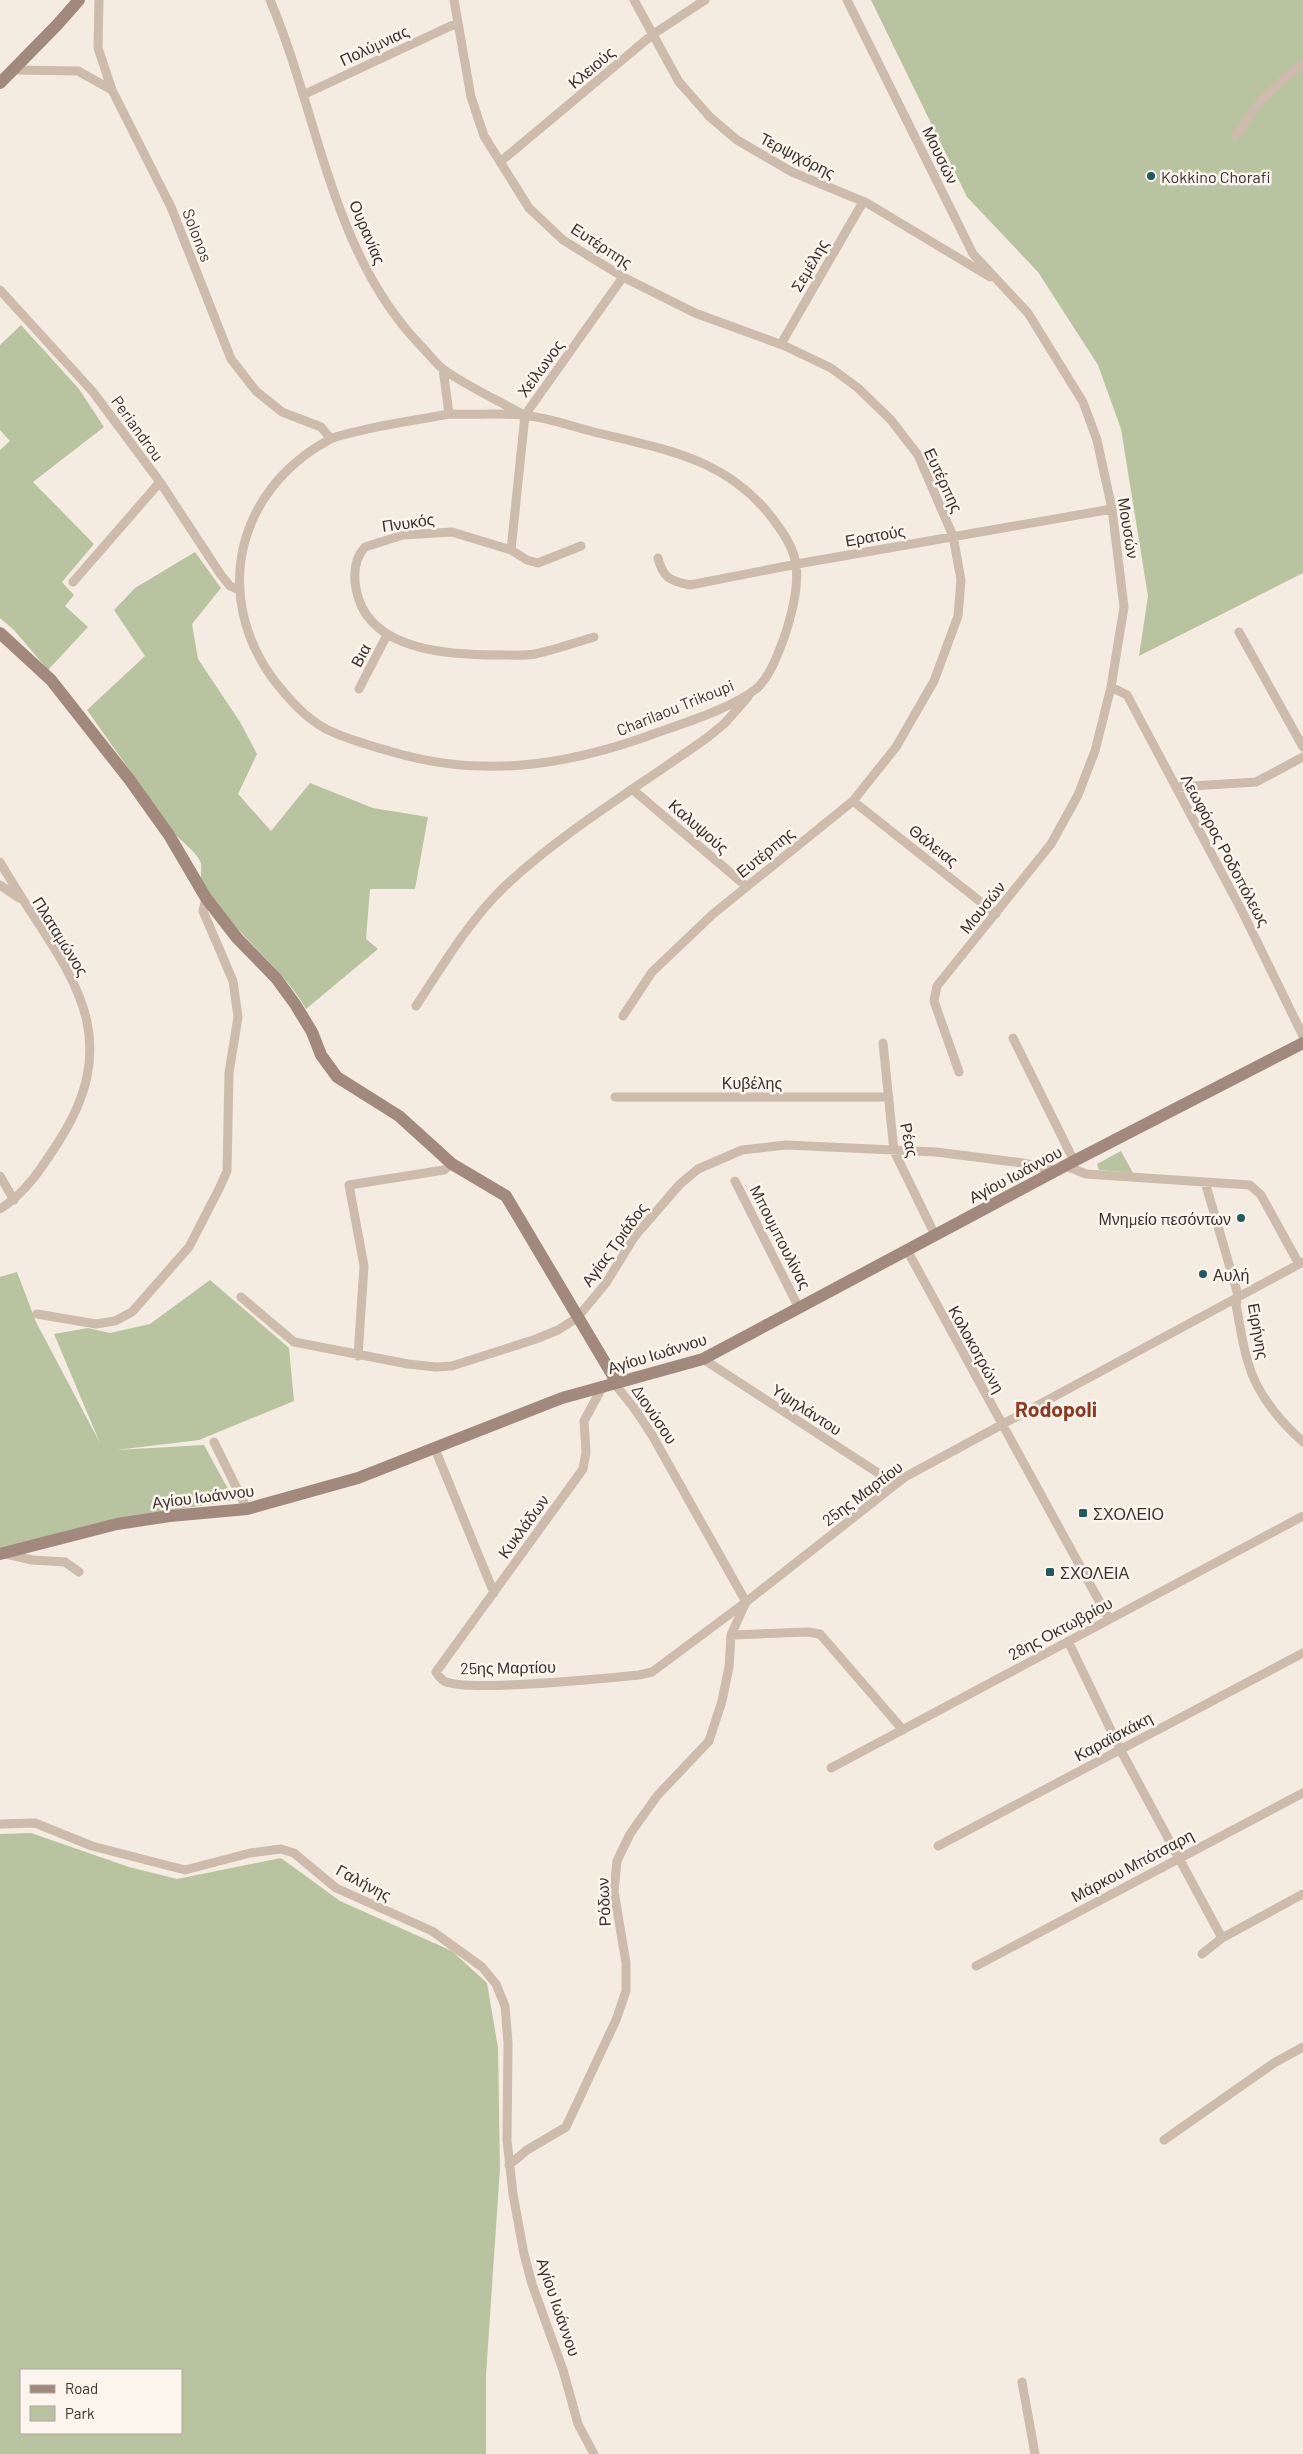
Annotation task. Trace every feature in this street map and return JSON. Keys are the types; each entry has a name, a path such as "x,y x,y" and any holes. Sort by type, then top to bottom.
{"street":[{"path":"0,82 14,70 79,0"},
{"name":"Solonos","path":"99,0 98,48 112,90 171,207 231,358 256,391 282,412 321,427 330,438"},
{"name":"Ουρανίας","path":"270,0 285,36 343,216 376,287 408,332 443,369 524,415"},
{"name":"Ευτέρπης","path":"454,0 471,97 484,136 530,208 563,240 623,277 695,312 781,344 831,368 858,388 891,420 918,455 953,536 961,580 958,616 934,681 896,747 853,801 746,886 652,972 623,1016"},
{"name":"Τερψιχόρης","path":"634,0 652,36 679,82 710,118 737,140 792,172 863,202 999,282"},
{"name":"Κλειούς","path":"500,162 652,36 705,0"},
{"name":"Μουσών","path":"847,0 973,254 1028,313 1083,402 1097,440 1112,509 1124,607 1111,688 1095,750 1078,795 1051,844 937,986 934,1001 960,1072"},
{"name":"Πολύμνιας","path":"303,95 457,23"},
{"path":"1235,136 1263,98 1303,63"},
{"path":"14,70 78,71 112,90"},
{"name":"Σεμέλης","path":"781,344 863,202"},
{"path":"964,260 973,254"},
{"name":"Χείλωνος","path":"511,550 524,415 623,277"},
{"name":"Periandrou","path":"0,290 93,392 160,482 221,575 230,586 240,590"},
{"path":"443,369 449,414"},
{"name":"Charilaou Trikoupi","path":"449,414 524,415 683,454 726,474 766,509 788,539 797,564 795,591 784,636 773,663 755,689 728,704 672,728 605,750 556,762 469,767 413,759 339,735 314,721 299,709 258,656 250,639 240,590 244,547 251,520 259,502 272,485 292,466 330,438 381,425 449,414"},
{"path":"73,582 160,482"},
{"name":"Ερατούς","path":"658,558 662,571 673,582 690,585 797,564 1112,509"},
{"name":"Πνυκός","path":"581,546 538,563 527,560 511,550 452,532 403,535 365,547 355,562 357,594 364,611 387,635 432,652 477,655 533,655 594,637"},
{"path":"1239,632 1303,747"},
{"name":"Διονύσου","path":"0,633 51,680 129,779 169,834 206,898 237,938 276,978 312,1032 321,1055 337,1077 399,1116 452,1164 506,1196 531,1235 577,1318 613,1376 608,1384 634,1408 652,1435 746,1602"},
{"name":"Βια","path":"359,689 387,635"},
{"name":"Λεωφόρος Ροδοπόλεως","path":"1111,688 1127,696 1243,912 1303,1036"},
{"path":"416,1006 458,941 503,888 554,846 708,737 725,723 755,689"},
{"path":"1176,787 1256,782 1303,758"},
{"name":"Καλυψούς","path":"632,789 746,886"},
{"name":"Θάλειας","path":"853,801 996,914"},
{"name":"Πλαταμώνος","path":"0,862 22,900 60,956 74,982 86,1018 91,1052 86,1088 74,1115 36,1175 14,1200 0,1210"},
{"path":"0,885 22,900"},
{"path":"37,1314 96,1324 114,1321 132,1312 189,1247 227,1171 229,1072 238,1017 233,981 203,911 206,898"},
{"path":"1012,1038 1066,1166 1086,1174 1250,1186 1256,1190 1301,1263"},
{"name":"Ρέας","path":"883,1043 894,1151 935,1235"},
{"name":"Αγίου Ιωάννου","path":"1,1554 28,1545 117,1524 170,1516 247,1509 358,1478 562,1398 703,1359 1066,1166 1303,1044"},
{"name":"Κυβέλης","path":"615,1097 889,1097"},
{"name":"Αγίας Τριάδος","path":"241,1298 294,1342 358,1356 408,1364 436,1367 452,1366 536,1339 558,1330 577,1318 606,1283 635,1236 680,1184 698,1169 742,1150 786,1145 968,1155 1022,1163 1066,1166"},
{"path":"358,1356 364,1266 349,1185 444,1170 452,1164"},
{"path":"0,1176 14,1200"},
{"name":"Μπουμπουλίνας","path":"735,1181 799,1308"},
{"name":"Ειρήνης","path":"1205,1182 1238,1297 1236,1305 1252,1372 1262,1395 1303,1442"},
{"name":"Κολοκοτρώνη","path":"907,1250 1109,1619"},
{"name":"25ης Μαρτίου","path":"436,1672 444,1681 475,1685 639,1675 652,1672 746,1602 895,1484 1001,1424 1301,1263"},
{"name":"Υψηλάντου","path":"703,1359 895,1484"},
{"name":"Κυκλάδων","path":"436,1672 583,1469 586,1452 584,1421 608,1384"},
{"path":"214,1442 247,1509"},
{"path":"435,1449 494,1593"},
{"name":"28ης Οκτωβρίου","path":"831,1768 1303,1516"},
{"path":"1,1554 32,1560 65,1562 79,1572"},
{"name":"Ρόδων","path":"509,2165 526,2150 566,2127 616,2020 626,1991 626,1963 614,1891 617,1861 630,1834 657,1796 709,1741 722,1701 729,1667 731,1635 746,1602"},
{"path":"731,1635 808,1632 820,1634 903,1730"},
{"path":"1068,1641 1120,1749 1222,1938"},
{"name":"Καραϊσκάκη","path":"938,1846 1303,1653"},
{"name":"Μάρκου Μπότσαρη","path":"976,1966 1178,1857 1303,1793"},
{"name":"Γαλήνης","path":"0,1824 35,1823 92,1846 185,1870 250,1853 281,1849 294,1853 336,1888 432,1931 482,1967 496,1984 505,2006 509,2165"},
{"path":"1202,1954 1222,1938 1303,1894"},
{"path":"1164,2140 1274,2064 1303,2047"},
{"name":"Αγίου Ιωάννου","path":"509,2165 524,2254 532,2284 550,2330 578,2424 594,2454"},
{"path":"1022,2382 1035,2454"}],"green space":[{"path":"871,0 1303,0 1303,573 1139,656 1148,596 1121,429 1098,365 1038,272 967,197"},
{"path":"21,325 79,389 104,427 33,482 94,544 62,582 74,595 65,606 88,627 48,670 14,630 0,618 0,450 10,441 0,430 0,345"},
{"path":"195,552 221,588 192,624 198,659 240,722 257,754 238,794 271,831 310,783 373,808 428,817 415,889 370,889 366,939 378,949 306,1009 286,981 215,902 202,882 201,866 198,858 174,833 87,710 145,656 114,610 135,588"},
{"path":"1121,1151 1133,1173 1099,1170 1097,1164"},
{"path":"17,1272 36,1322 100,1443 54,1334 88,1328 110,1333 150,1324 210,1280 289,1348 294,1401 199,1440 116,1450 204,1445 234,1500 120,1519 0,1548 0,1277"},
{"path":"31,1833 129,1867 177,1879 281,1858 340,1901 452,1951 487,1983 498,2048 500,2168 486,2375 486,2454 0,2454 0,1834"}],"place":[{"name":"Kokkino Chorafi","path":"1151,176"},
{"name":"Μνημείο πεσόντων","path":"1241,1218"},
{"name":"Αυλή","path":"1203,1274"},
{"name":"ΣΧΟΛΕΙΟ","path":"1083,1513"},
{"name":"ΣΧΟΛΕΙΑ","path":"1050,1572"}],"district":[{"name":"Rodopoli","path":"1056,1408"}]}
